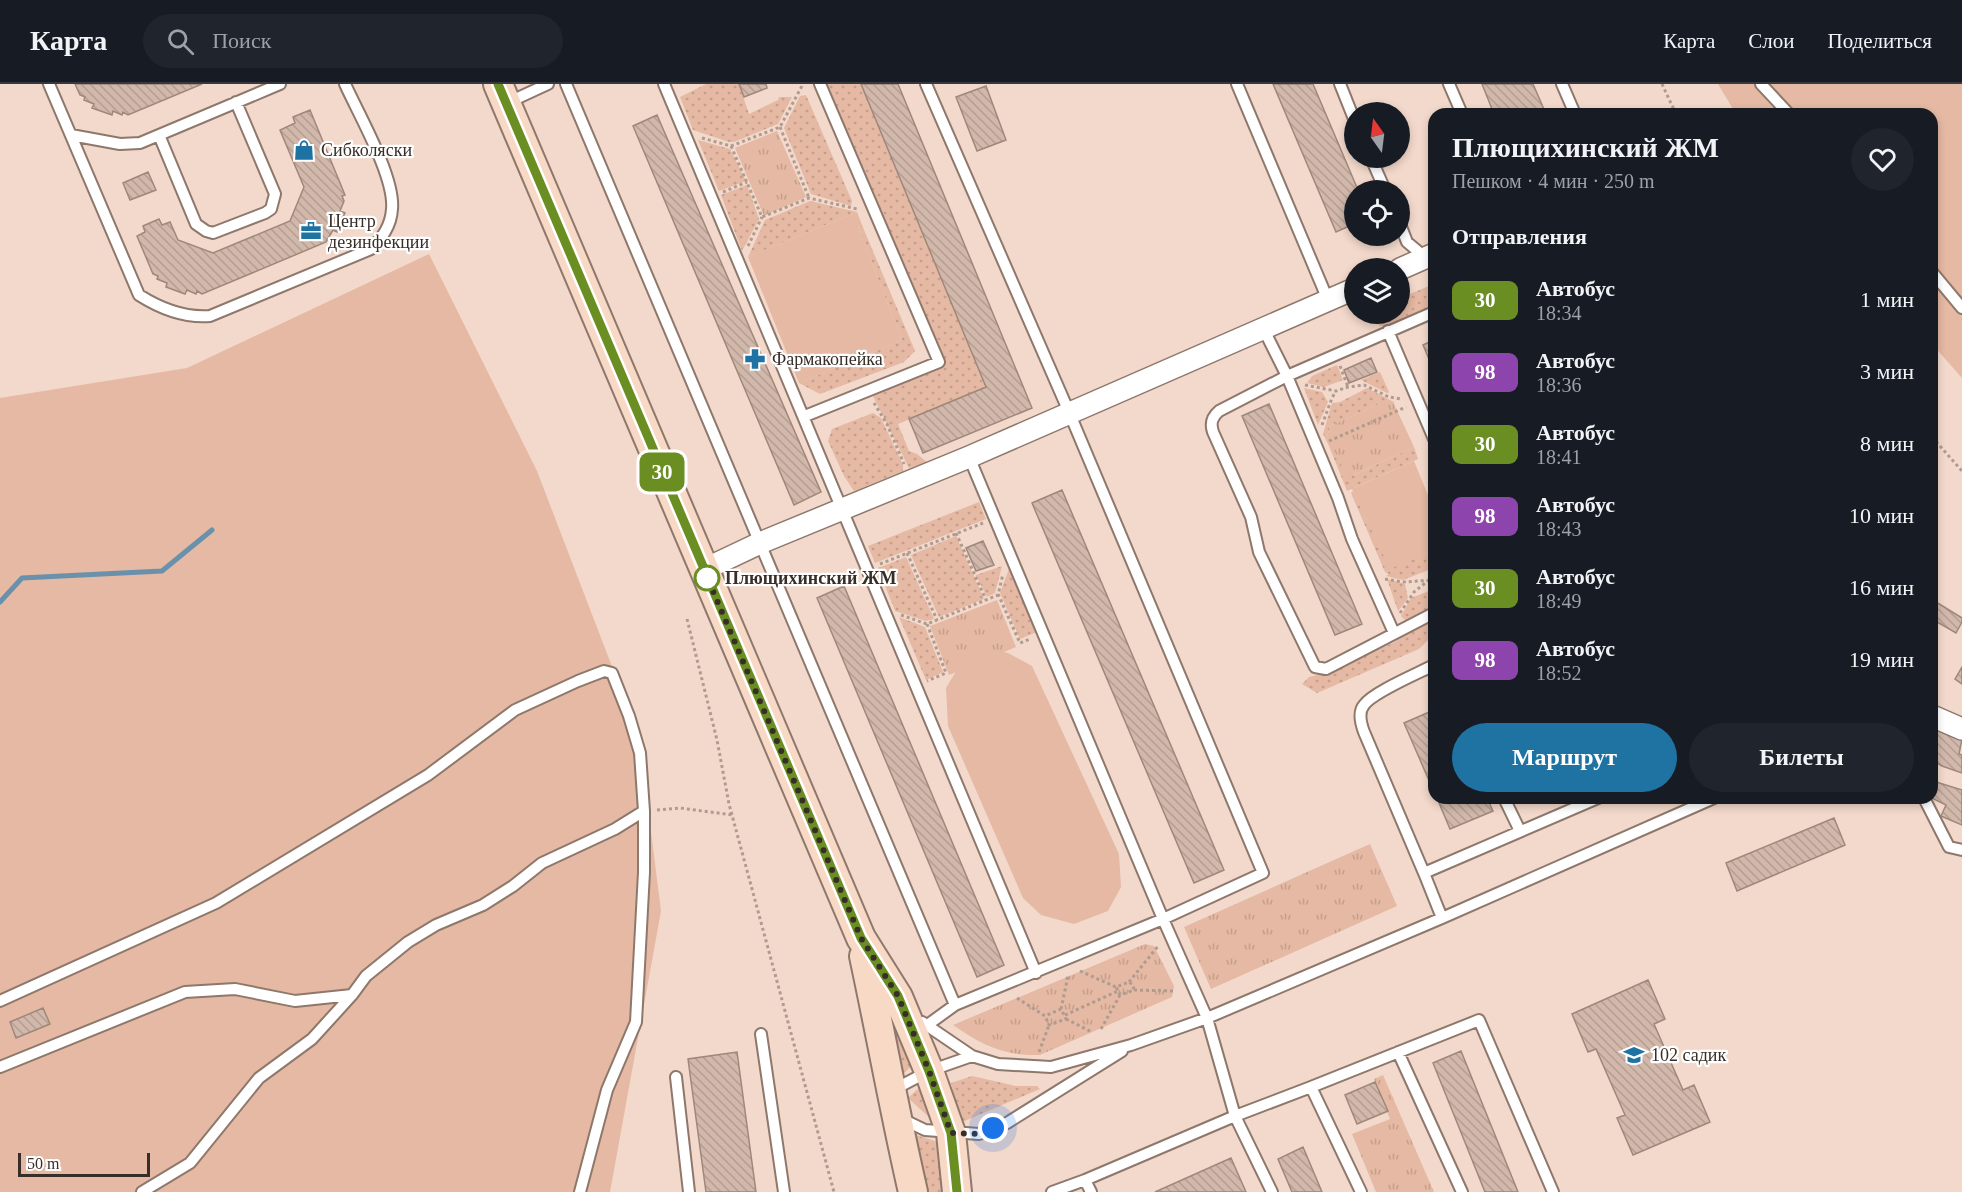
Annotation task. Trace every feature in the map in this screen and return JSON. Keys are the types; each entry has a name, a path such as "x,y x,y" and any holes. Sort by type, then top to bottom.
{"street":[{"path":"502,94 861,938 898,996 929,1071 951,1133 957,1192"},
{"path":"1410,265 1428,257"},
{"path":"704,570 760,543 969,457 1344,293"},
{"path":"1938,719 1962,729"},
{"path":"861,938 913,1192"}],"lane":[{"path":"49,84 139,295 181,315 195,317 210,316 370,249 381,239 392,209 390,188 345,84"},
{"path":"71,135 129,145 159,135 280,84"},
{"path":"502,94 548,84"},
{"path":"566,84 955,1005"},
{"path":"664,84 805,416 1036,973"},
{"path":"805,416 939,362 819,84"},
{"path":"926,84 1069,412 1263,873 1163,919 955,1005 926,1026"},
{"path":"1237,84 1328,300"},
{"path":"1340,84 1347,102"},
{"path":"1449,84 1459,108"},
{"path":"1562,84 1572,108"},
{"path":"1761,84 1783,108"},
{"path":"159,135 196,224 206,231 220,232 265,213 271,209 275,194 236,102"},
{"path":"1410,244 1428,255"},
{"path":"1938,279 1962,308"},
{"path":"1428,315 1287,376 1219,411 1212,420 1212,430 1251,517 1259,552 1312,664 1316,668 1326,669 1392,628 1428,615"},
{"path":"1264,330 1287,376 1338,498 1352,539 1392,628"},
{"path":"1388,332 1428,425"},
{"path":"969,457 1163,919 1207,1018 1235,1116 1272,1192"},
{"path":"1428,668 1372,697 1364,705 1361,717 1362,728 1442,918"},
{"path":"0,1001 216,903 428,775 515,710 604,671 612,673 629,716 640,753 644,811 644,872 636,1023 607,1090 580,1192"},
{"path":"1507,804 1520,831"},
{"path":"1424,873 1584,804"},
{"path":"898,996 926,1026 972,1056 998,1065 1051,1067 1131,1046 1207,1018 1700,804"},
{"path":"1927,804 1949,847 1962,850"},
{"path":"142,1192 190,1163 259,1078 312,1039 366,976 408,942 435,925 483,905 513,886 542,863 615,830 644,811"},
{"path":"0,1067 185,992 235,989 295,1001 352,995"},
{"path":"1052,1192 1235,1116 1479,1020 1553,1192"},
{"path":"761,1034 784,1192"},
{"path":"972,1056 929,1071 894,1103 925,1130 979,1134 1007,1123 1131,1046"},
{"path":"1398,1052 1462,1192"},
{"path":"676,1077 689,1192"},
{"path":"1311,1087 1361,1192"},
{"path":"1085,1180 1090,1192"}],"path":[{"path":"683,132 731,146 780,127 803,84"},
{"path":"1662,84 1673,108"},
{"path":"780,127 809,198"},
{"path":"731,146 762,218"},
{"path":"711,197 747,182"},
{"path":"740,261 762,218 809,198 858,209 876,216"},
{"path":"1336,354 1348,387"},
{"path":"1287,376 1306,385 1336,391 1364,385 1389,397 1418,402"},
{"path":"870,390 911,480"},
{"path":"1315,443 1336,391"},
{"path":"1315,443 1418,402"},
{"path":"1938,444 1962,471"},
{"path":"867,569 995,518"},
{"path":"956,533 986,600"},
{"path":"907,553 937,620"},
{"path":"1011,556 998,594 1020,643 1043,633"},
{"path":"1369,576 1403,582 1427,581"},
{"path":"1392,628 1414,592 1427,581"},
{"path":"884,609 927,624 998,594"},
{"path":"687,619 733,815 834,1192"},
{"path":"916,686 946,673 927,624"},
{"path":"644,811 680,808 733,815"},
{"path":"1116,987 1129,982 1159,945"},
{"path":"1080,971 1116,987 1119,993"},
{"path":"1068,976 1061,1009 1065,1017 1092,1032"},
{"path":"1129,982 1133,985 1134,990"},
{"path":"1037,1056 1049,1025 1065,1017 1119,993 1134,990 1173,991"},
{"path":"1101,1029 1119,993"},
{"path":"1017,998 1045,1016 1049,1025"},
{"path":"1045,1016 1061,1009"}],"green space":[{"path":"706,84 739,84 749,114 778,100 779,97 792,97 778,124 729,142 693,130 680,97"},
{"path":"823,84 861,84 986,387 898,424 909,451 928,463 909,468 870,390 938,362"},
{"path":"1718,84 1962,84 1962,378 1938,351 1938,108 1732,108"},
{"path":"806,95 852,201 851,206 811,194 784,128 800,96"},
{"path":"777,131 806,197 764,216 735,148"},
{"path":"698,140 730,149 746,181 719,191"},
{"path":"747,185 759,219 742,251 721,195"},
{"path":"810,201 857,212 748,257 765,220"},
{"path":"857,212 862,225 858,227 902,340 799,383 748,257"},
{"path":"862,225 915,351 904,362 820,394 799,383 902,340 858,227"},
{"path":"429,254 537,471 639,737 661,911 610,1192 0,1192 0,398 187,368"},
{"path":"1428,286 1428,310 1410,317 1410,294"},
{"path":"1337,365 1343,380 1324,387 1307,383 1312,376"},
{"path":"1380,372 1389,392 1387,393 1361,380"},
{"path":"1304,388 1322,392 1328,402 1318,425"},
{"path":"1367,388 1394,404 1379,404 1330,426 1326,440 1323,434 1332,403 1340,402"},
{"path":"1379,404 1394,404 1414,447 1347,478 1332,445 1329,446 1326,440 1330,426"},
{"path":"873,413 881,418 903,465 903,471 854,491 844,476 828,441 832,429"},
{"path":"1332,444 1354,475 1414,447 1418,459 1347,491 1329,446"},
{"path":"1414,461 1428,495 1428,553 1390,569 1352,489"},
{"path":"1353,491 1390,568 1428,553 1428,570 1403,580 1386,576 1389,574 1385,572 1351,493"},
{"path":"979,502 986,519 875,563 868,546"},
{"path":"956,536 984,599 939,617 911,555"},
{"path":"906,557 934,619 926,621 895,611 878,568"},
{"path":"1002,566 995,593 987,597 976,575"},
{"path":"1009,569 1037,632 1020,639 1000,593"},
{"path":"1387,579 1405,584 1408,598 1398,611"},
{"path":"1428,591 1428,610 1405,620 1401,616 1411,598"},
{"path":"997,600 1016,647 949,675 930,626"},
{"path":"899,617 925,627 943,672 926,680"},
{"path":"1428,621 1428,640 1419,649 1317,693 1302,684 1309,677 1395,642 1415,625"},
{"path":"995,650 1008,653 1032,666 1119,854 1121,887 1108,911 1074,924 1041,915 1023,898 948,726 946,688 955,673 973,659"},
{"path":"1370,844 1397,906 1211,989 1184,927"},
{"path":"1145,944 1154,946 1174,986 1172,997 1040,1055 1015,1054 994,1048 953,1025"},
{"path":"896,1026 914,1064 902,1075 894,1033"},
{"path":"1383,1075 1434,1192 1376,1192 1352,1134 1390,1119 1374,1079"},
{"path":"972,1076 1016,1086 1037,1086 1040,1089 960,1123 951,1083"},
{"path":"921,1086 932,1120 908,1098"},
{"path":"907,1132 938,1142 944,1192 923,1192"}],"building":[{"path":"75,84 202,84 128,115 113,111 112,115 92,108 94,104 84,100 85,97 80,95"},
{"path":"739,84 766,84 767,88 744,97"},
{"path":"861,84 898,84 1032,408 923,453 909,419 986,387"},
{"path":"1273,84 1313,84 1344,157 1344,168 1349,168 1354,180 1344,180 1344,228 1336,232"},
{"path":"1482,84 1533,84 1543,108 1492,108"},
{"path":"986,86 1006,140 977,151 956,97"},
{"path":"310,110 345,195 342,196 344,201 340,211 345,213 337,232 333,230 326,242 202,294 187,290 185,294 166,287 167,283 157,279 158,276 153,274 137,236 145,232 143,226 159,219 162,225 170,222 178,240 213,253 290,221 304,187 280,130 295,123 293,117"},
{"path":"657,115 821,492 794,505 633,126"},
{"path":"148,172 156,190 130,200 123,183"},
{"path":"1428,343 1428,357 1423,345"},
{"path":"1371,358 1377,372 1349,383 1344,370"},
{"path":"1269,404 1362,624 1335,635 1242,416"},
{"path":"1062,490 1224,870 1194,883 1032,503"},
{"path":"983,541 994,565 976,571 966,548"},
{"path":"844,586 1004,965 977,977 817,598"},
{"path":"1938,603 1962,618 1956,633 1938,622"},
{"path":"1962,667 1962,684 1955,679"},
{"path":"1428,713 1428,778 1404,723"},
{"path":"1938,729 1962,739 1959,754 1962,755 1962,773 1938,764"},
{"path":"1938,783 1962,790 1962,825 1941,816 1946,805 1938,801"},
{"path":"1440,804 1490,804 1493,811 1450,829"},
{"path":"1834,818 1845,845 1737,891 1726,863"},
{"path":"1648,980 1665,1019 1654,1024 1683,1090 1694,1085 1710,1122 1633,1155 1617,1118 1625,1115 1596,1049 1588,1052 1572,1014"},
{"path":"43,1008 50,1024 16,1038 10,1022"},
{"path":"1461,1051 1518,1192 1485,1192 1433,1063"},
{"path":"737,1052 756,1192 706,1192 688,1059"},
{"path":"1375,1082 1388,1111 1357,1124 1345,1095"},
{"path":"1303,1147 1322,1192 1292,1192 1278,1159"},
{"path":"1231,1158 1246,1192 1155,1192"}],"waterway":[{"path":"0,602 22,578 162,571 212,530"}],"bus line":[{"name":"30","path":"498,84 861,938 898,996 922,1052 951,1133 957,1192"}],"place":[{"name":"Сибколяски","path":"304,150"},
{"name":"Центр дезинфекции","path":"311,231"},
{"name":"Фармакопейка","path":"755,359"},
{"name":"Плющихинский ЖМ","path":"707,578"},
{"name":"102 садик","path":"1634,1055"}],"route":[{"path":"707,578 704,570 861,938 898,996 929,1071 951,1133 979,1134 993,1128"}]}
